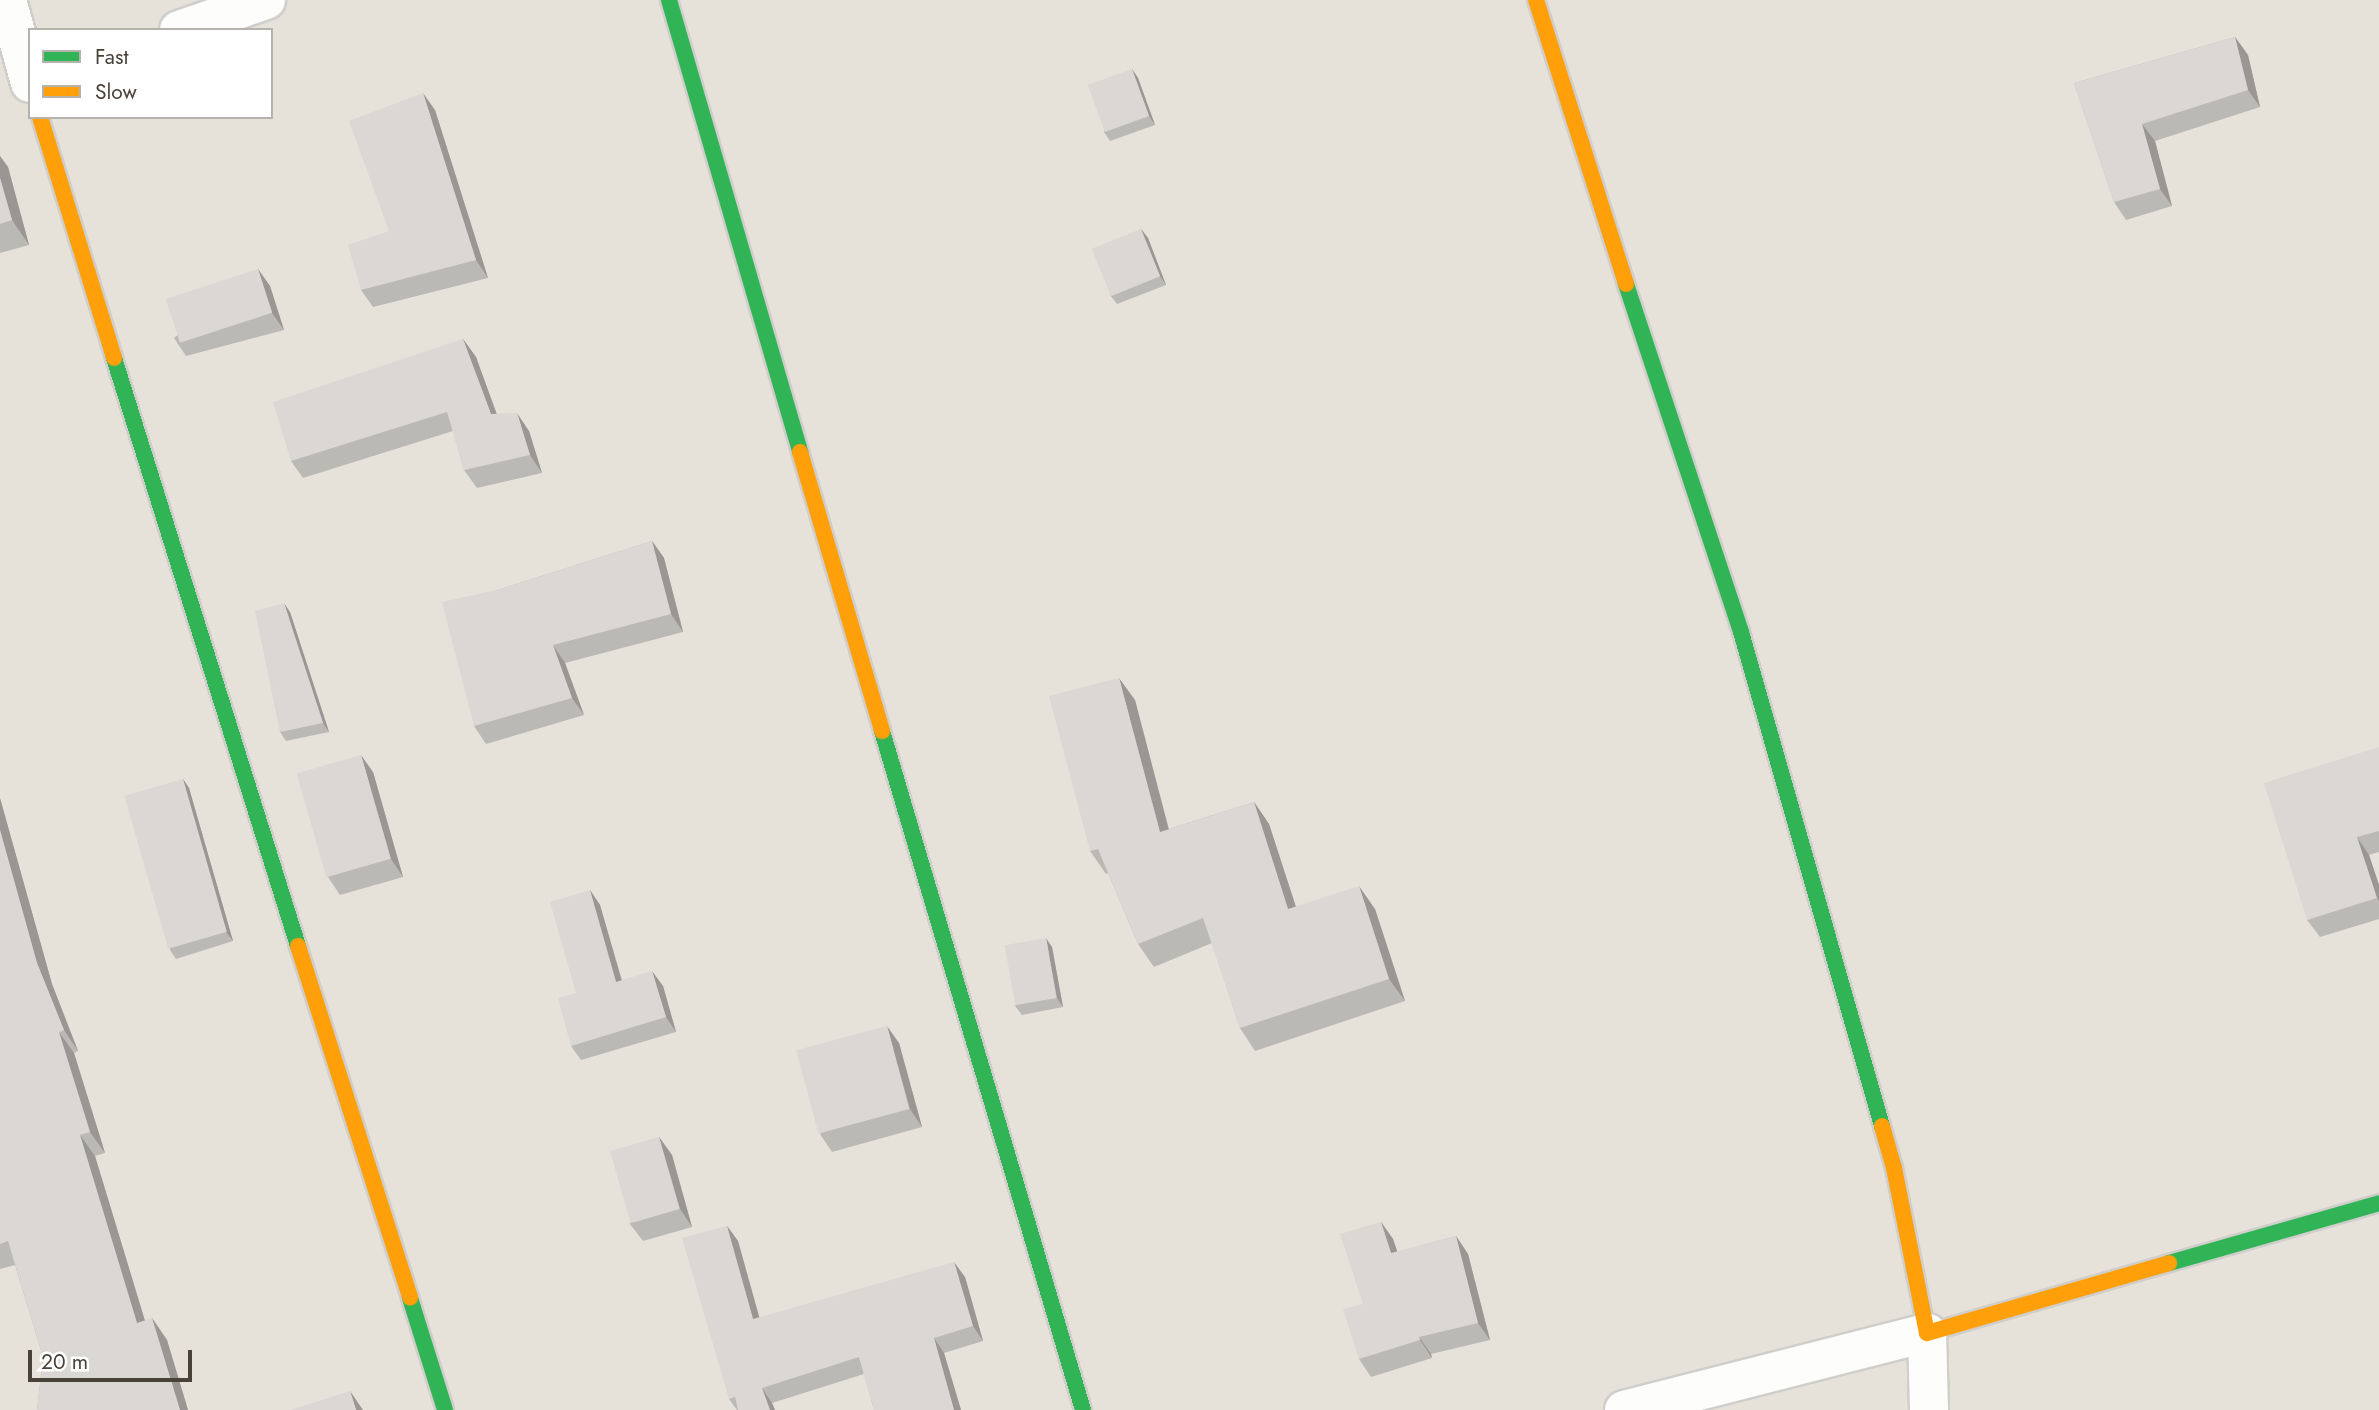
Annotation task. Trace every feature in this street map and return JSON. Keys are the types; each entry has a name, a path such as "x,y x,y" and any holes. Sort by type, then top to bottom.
{"street":[{"path":"7,0 28,75"},
{"path":"185,28 266,0"},
{"path":"669,0 910,829 1083,1410"},
{"path":"1536,0 1663,401 1741,632 1894,1168 1927,1333 1929,1410"},
{"path":"41,119 195,623 445,1410"},
{"path":"1624,1410 1927,1333 2379,1203"}],"shaded area":[{"path":"0,0 2379,0 2379,1410 0,1410"}],"building":[{"path":"2235,37 2248,90 2142,124 2160,189 2114,202 2074,83"},
{"path":"1132,69 1149,116 1105,132 1088,85"},
{"path":"423,93 476,260 361,290 348,245 389,231 349,121"},
{"path":"0,178 12,220 0,224"},
{"path":"1141,229 1160,276 1111,296 1092,249"},
{"path":"258,269 272,313 180,343 166,299"},
{"path":"463,339 491,414 517,413 530,455 464,470 447,412 291,461 273,402"},
{"path":"652,541 671,614 553,645 572,698 474,726 442,602 497,590"},
{"path":"284,603 323,723 280,732 255,611"},
{"path":"1119,678 1160,832 1254,802 1288,909 1359,886 1389,979 1240,1028 1203,918 1138,944 1098,849 1090,851 1049,696"},
{"path":"2379,747 2379,831 2357,837 2377,898 2307,920 2264,783"},
{"path":"361,755 391,859 326,877 297,773"},
{"path":"183,779 227,932 168,949 124,796"},
{"path":"0,830 37,963 64,1030 59,1032 90,1132 80,1135 137,1323 152,1318 180,1410 37,1410 43,1357 8,1241 0,1244"},
{"path":"590,890 616,982 652,971 666,1017 571,1046 558,998 576,993 550,902"},
{"path":"1046,938 1057,998 1015,1005 1005,945"},
{"path":"887,1026 909,1109 818,1133 796,1050"},
{"path":"659,1137 680,1209 631,1223 610,1151"},
{"path":"1381,1222 1391,1253 1456,1236 1478,1323 1419,1337 1420,1340 1359,1359 1343,1309 1363,1304 1340,1234"},
{"path":"727,1226 753,1319 954,1262 973,1326 934,1338 954,1410 874,1410 859,1357 762,1388 770,1410 738,1410 735,1397 729,1399 682,1238"},
{"path":"350,1391 356,1410 290,1410"}],"traffic: fast":[{"path":"669,0 800,452"},
{"path":"1626,284 1741,632 1882,1126"},
{"path":"114,358 298,946"},
{"path":"882,731 1083,1410"},
{"path":"2169,1263 2379,1203"},
{"path":"410,1298 445,1410"}],"traffic: slow":[{"path":"1536,0 1626,284"},
{"path":"41,119 114,358"},
{"path":"800,452 882,731"},
{"path":"298,946 410,1298"},
{"path":"1882,1126 1894,1168 1927,1333 2169,1263"}]}
